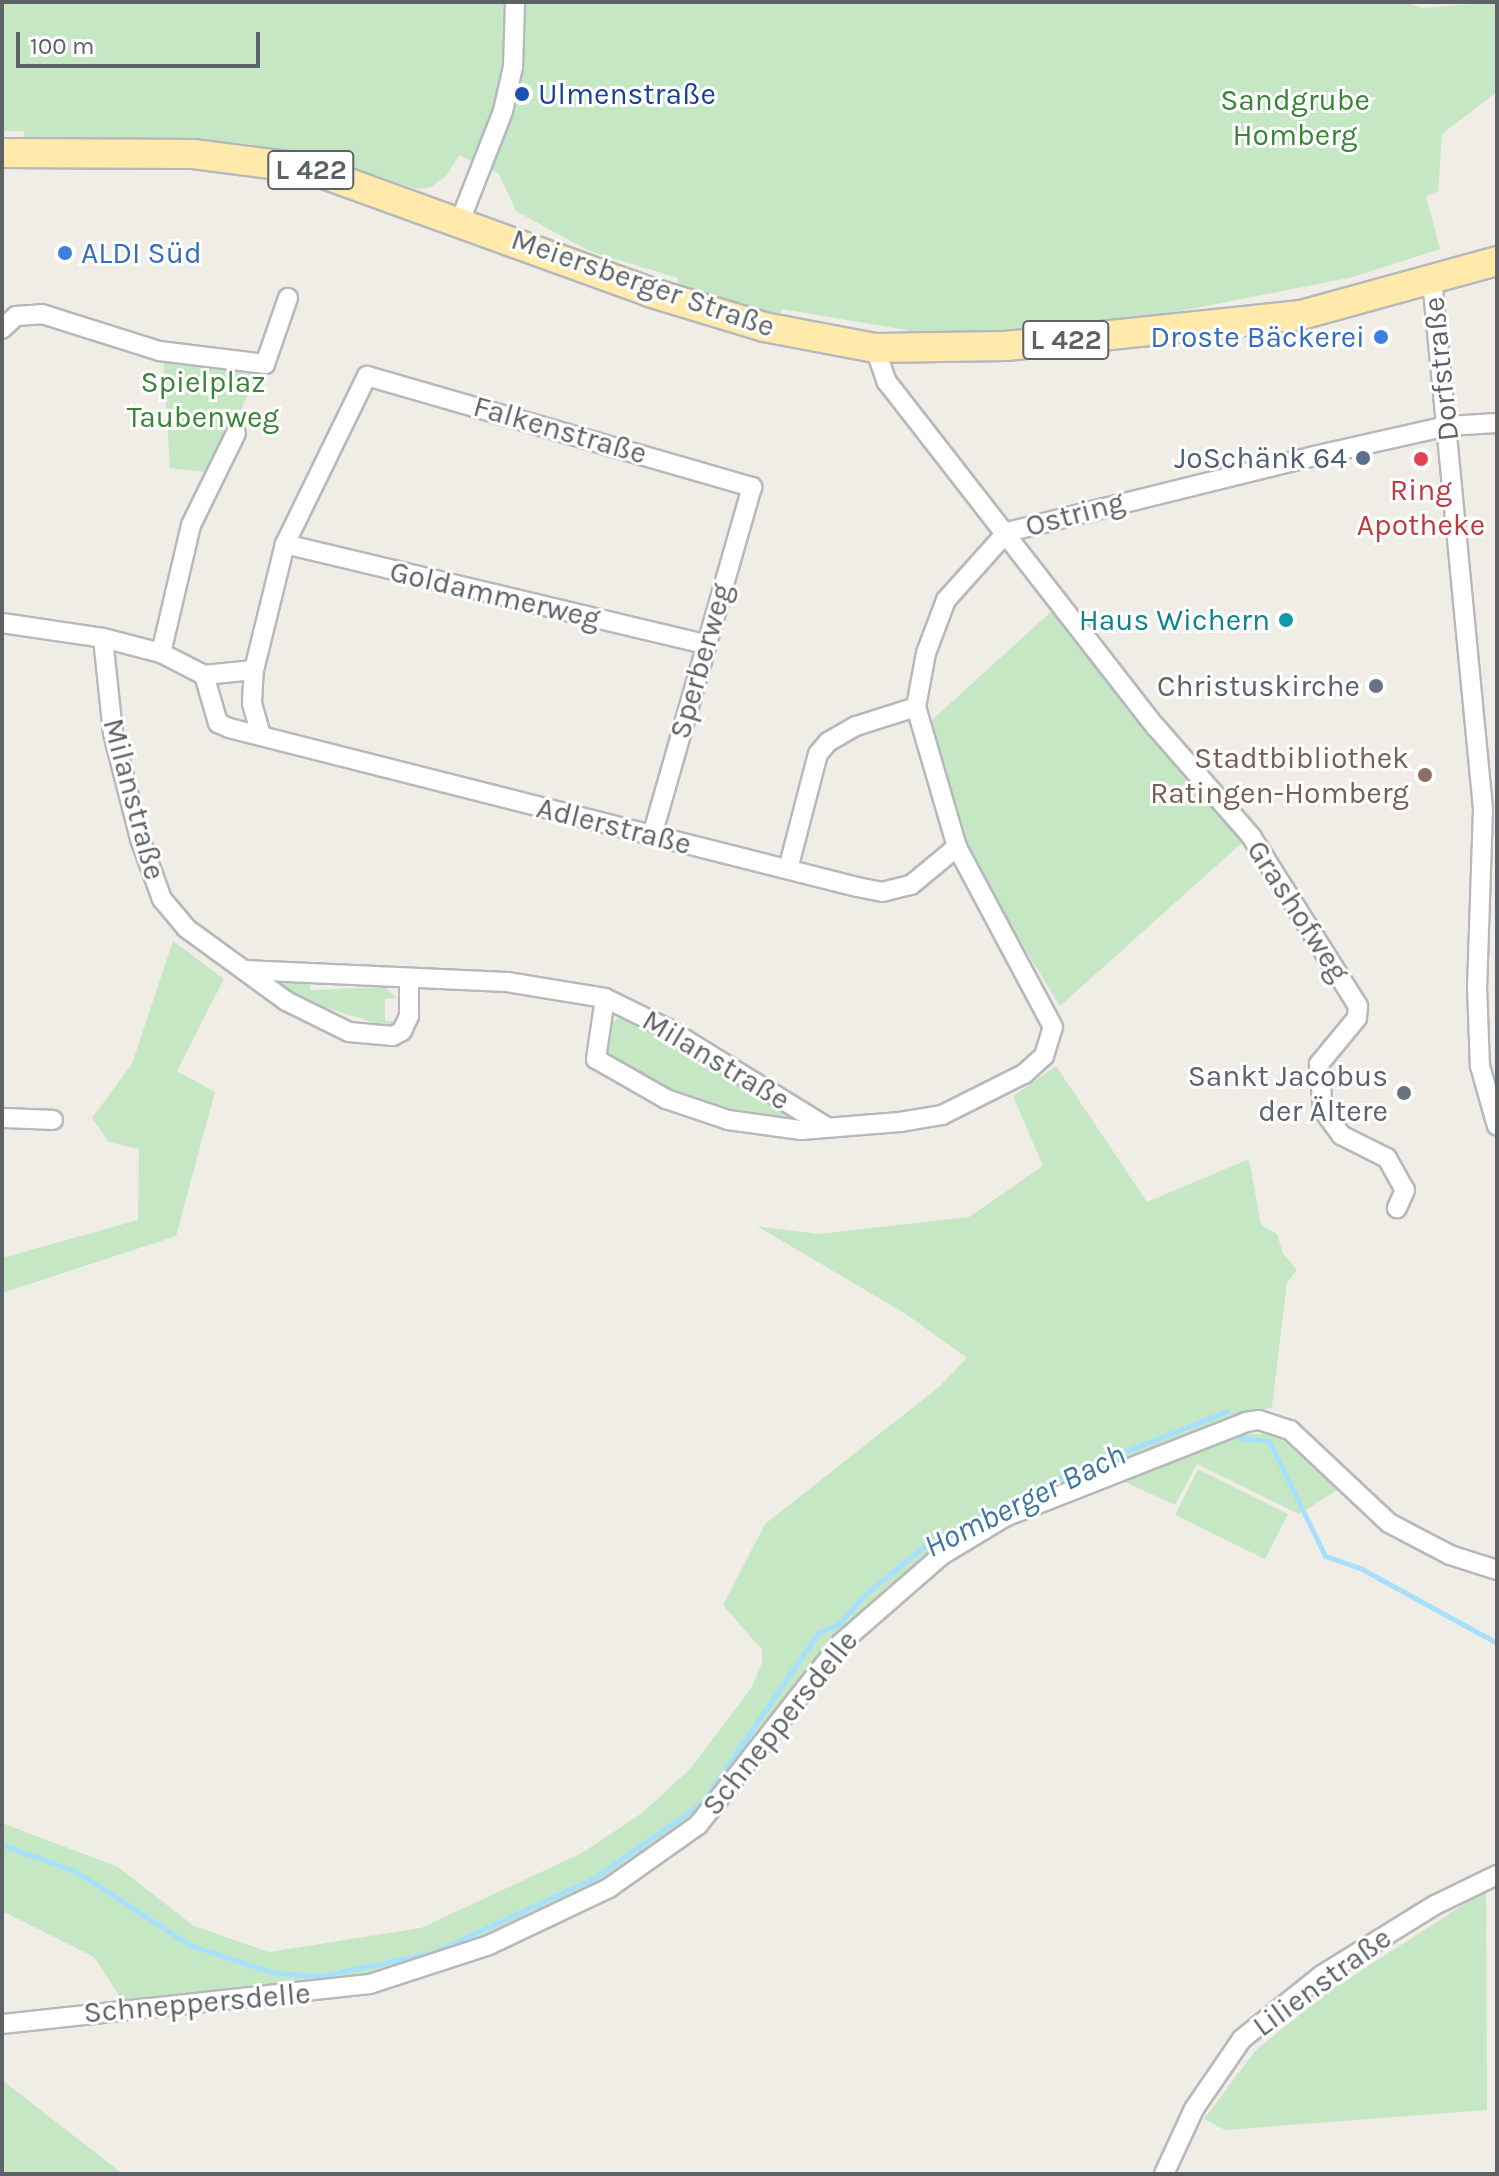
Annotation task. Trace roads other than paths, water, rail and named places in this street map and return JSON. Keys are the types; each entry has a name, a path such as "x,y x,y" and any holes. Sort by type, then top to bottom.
{"main road":[{"name":"Meiersberger Straße","path":"2,153 248,158 338,177 677,301 824,341 875,348 1006,346 1301,315 1432,280"},
{"name":"L 422","path":"1432,280 1497,261"}],"street":[{"path":"460,221 503,111 513,67 515,2"},
{"name":"Dorfstraße","path":"1432,280 1483,809 1477,986 1480,1066 1497,1126"},
{"path":"2,329 16,316 42,314 159,351 265,364 288,298"},
{"name":"Grashofweg","path":"875,348 887,382 1007,532 1156,727 1251,836 1358,1006 1357,1018 1319,1064 1323,1110 1341,1135 1387,1158 1405,1190 1397,1208"},
{"name":"Falkenstraße","path":"285,544 367,376 752,487"},
{"name":"Ostring","path":"1053,1027 957,847 916,707 926,653 946,600 1007,532 1447,426 1497,423"},
{"path":"161,653 191,525 236,433"},
{"name":"Sperberweg","path":"652,835 752,487"},
{"path":"261,735 252,703 254,670 285,544"},
{"name":"Goldammerweg","path":"285,544 705,644"},
{"path":"2,623 103,638 161,653 204,675 254,670"},
{"name":"Milanstraße","path":"103,638 124,781 162,899 186,928 318,1020 371,1036 402,1031 409,1016 409,980"},
{"name":"Adlerstraße","path":"204,675 218,723 229,728 882,892 922,878 957,847"},
{"path":"788,869 813,766 828,742 856,726 916,707"},
{"name":"Milanstraße","path":"244,970 409,980 507,982 605,998 668,1029 825,1126"},
{"name":"Milanstraße","path":"605,998 596,1059 609,1070 666,1099 728,1120 801,1130 928,1118 977,1100 1024,1074 1044,1056 1053,1027"},
{"path":"2,1118 53,1120"},
{"name":"Schneppersdelle","path":"2,2024 370,1984 489,1945 609,1888 698,1825 841,1643 942,1555 1005,1517 1246,1422 1290,1430 1389,1523 1450,1555 1497,1570"},
{"name":"Lilienstraße","path":"1164,2174 1194,2109 1242,2039 1322,1975 1445,1899 1497,1875"}],"waterway":[{"name":"Homberger Bach","path":"2,1845 75,1871 190,1945 274,1973 320,1976 432,1953 594,1878 702,1803 818,1633 839,1624 864,1595 932,1540 1059,1478 1227,1411"},
{"name":"Homberger Bach","path":"1239,1438 1269,1441 1325,1556 1362,1569 1497,1643"}],"place":[{"name":"Ulmenstraße","path":"522,94"},
{"name":"ALDI Süd","path":"65,253"},
{"name":"Droste Bäckerei","path":"1381,337"},
{"name":"JoSchänk 64","path":"1363,458"},
{"name":"Ring Apotheke","path":"1421,459"},
{"name":"Haus Wichern","path":"1286,620"},
{"name":"Christuskirche","path":"1376,686"},
{"name":"Stadtbibliothek Ratingen-Homberg","path":"1425,775"},
{"name":"Sankt Jacobus der Ältere","path":"1404,1093"}],"park label":[{"name":"Sandgrube Homberg","path":"1295,117"},
{"name":"Spielplaz Taubenweg","path":"203,399"}]}
